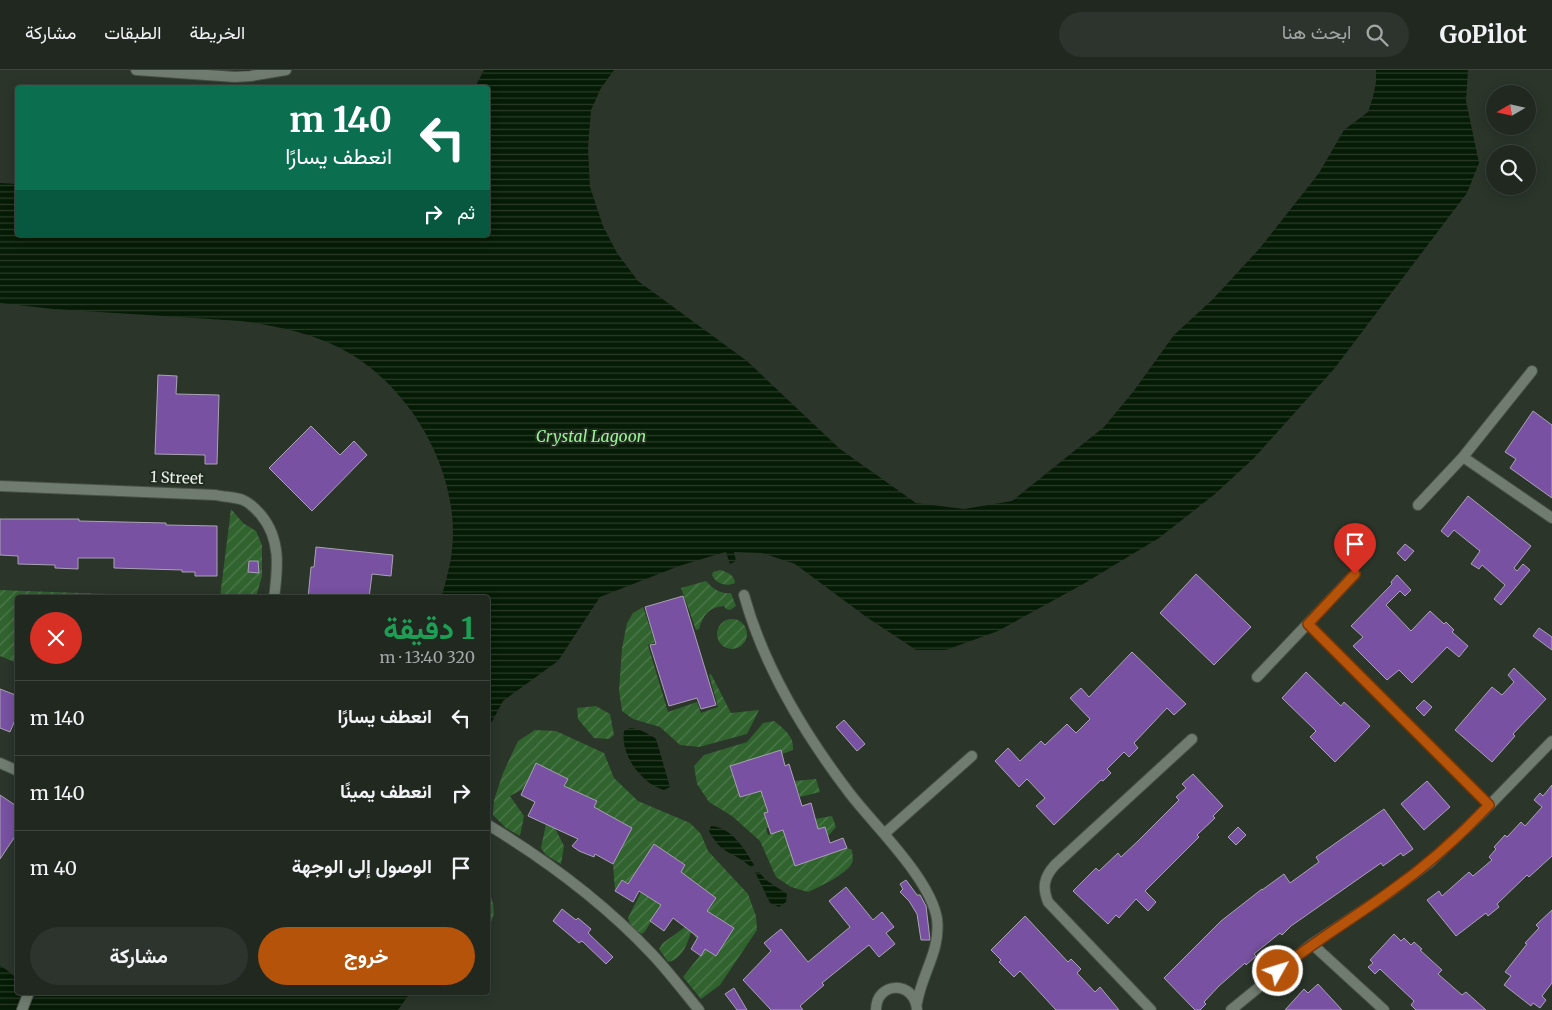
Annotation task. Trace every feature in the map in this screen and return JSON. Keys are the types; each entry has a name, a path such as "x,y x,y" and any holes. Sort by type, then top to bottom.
{"street":[{"path":"136,70 235,77 286,70"},
{"path":"1418,505 1463,457 1532,371"},
{"path":"1463,457 1552,518"},
{"name":"1 Street","path":"0,486 216,495 241,499 249,503 258,512 267,523 273,535 277,567 274,595"},
{"path":"1257,677 1355,574"},
{"path":"744,595 754,630 785,696 815,744 851,795 902,854 930,897 935,912 938,937 934,956 925,972 916,982 904,988 889,989 883,993 878,999 876,1010"},
{"path":"1308,624 1489,805"},
{"path":"1151,1010 1048,902 1044,892 1044,882 1048,872 1055,865 1192,739"},
{"path":"1231,1010 1312,944 1386,895 1429,863 1552,741"},
{"path":"884,834 972,756"},
{"path":"0,763 15,770"},
{"path":"490,826 551,866 606,911 652,954 700,1010"},
{"path":"1312,944 1384,1010"},
{"path":"917,1006 925,972"},
{"path":"904,988 914,997 917,1006"},
{"path":"22,1010 28,995"}],"green space":[{"path":"231,509 243,523 256,531 262,545 262,576 257,595 220,595"},
{"path":"720,570 732,576 735,583 725,585 716,581 712,575 713,572"},
{"path":"706,581 723,593 731,593 736,606 730,610 724,606 714,608 707,613 699,629 696,630 681,588"},
{"path":"0,590 134,595 15,595 15,662 0,656"},
{"path":"643,607 655,642 648,645 668,712 697,702 701,713 718,707 709,675 711,674 731,713 759,710 747,734 699,747 680,745 660,727 633,719 622,711 619,690 622,648 627,623 633,613"},
{"path":"732,619 738,620 746,628 746,640 738,648 732,649 726,648 718,640 717,634 718,628 726,620"},
{"path":"596,706 610,714 614,735 609,739 594,738 578,719 577,708"},
{"path":"774,721 790,737 793,750 782,754 781,750 730,766 741,797 794,781 816,779 820,792 800,797 798,790 764,800 768,812 764,813 769,827 766,828 768,835 815,819 832,816 836,827 828,836 825,827 787,840 796,865 847,848 852,850 853,861 845,871 808,892 791,887 776,877 760,841 732,816 709,802 697,784 694,766 704,755 747,742 763,723"},
{"path":"535,730 556,731 604,753 614,778 638,801 690,823 701,834 708,851 748,894 756,916 757,930 720,985 701,999 683,977 705,949 716,956 734,928 713,915 697,939 691,932 716,898 659,908 642,934 631,927 628,918 641,892 649,897 651,894 662,901 685,865 654,845 632,878 636,888 622,880 615,891 613,864 632,828 600,811 581,835 597,801 573,790 555,828 564,846 561,864 546,855 541,848 549,809 553,810 568,779 536,763 523,789 510,796 524,816 520,836 506,828 493,815 494,800 503,773 518,741"},
{"path":"490,894 494,913 490,924"},
{"path":"685,927 691,932 686,946 680,955 668,962 659,949 663,943"}],"water":[{"name":"Crystal Lagoon","path":"484,70 614,70 601,88 591,110 588,148 590,187 603,226 617,253 638,281 747,361 840,449 916,503 964,509 1012,501 1104,427 1133,392 1174,335 1213,299 1260,248 1319,173 1344,130 1368,112 1376,82 1376,70 1468,70 1466,101 1479,163 1467,193 1334,369 1254,458 1215,494 1159,538 1085,583 998,631 946,650 916,650 865,616 795,564 762,553 734,552 736,561 730,564 726,552 679,566 600,597 558,661 503,701 490,725 490,595 442,595 448,572 453,540 451,507 444,474 431,443 413,414 392,388 367,365 328,342 292,330 266,325 241,321 53,309 0,303 0,183 15,184 15,237 490,237 490,85 476,85"},
{"path":"630,728 637,729 656,739 670,787 664,790 656,787 648,782 634,767 625,749 624,740 624,731"},
{"path":"711,826 725,830 737,840 754,865 751,867 718,845 709,831"},
{"path":"755,872 759,872 766,880 787,894 786,902 779,907 770,903"},
{"path":"0,965 15,976 15,995 409,995 398,1010 0,1010"}],"building":[{"path":"158,375 177,376 176,394 219,395 217,464 205,464 205,455 155,454"},
{"path":"1533,411 1552,425 1552,498 1510,468 1516,459 1505,452"},
{"path":"311,426 340,455 354,441 367,455 312,511 269,468"},
{"path":"1468,496 1531,546 1514,568 1517,571 1523,564 1530,570 1501,605 1494,599 1505,585 1482,565 1479,569 1471,564 1480,551 1454,530 1448,537 1441,531"},
{"path":"0,519 79,519 79,521 217,526 217,576 195,576 195,572 182,572 182,570 114,568 114,558 78,558 78,569 55,568 55,565 18,564 18,556 0,555"},
{"path":"1405,544 1414,551 1405,561 1397,553"},
{"path":"316,547 393,555 391,576 372,574 369,595 308,595 311,567 314,567"},
{"path":"249,561 258,561 259,573 248,572"},
{"path":"1196,574 1251,627 1214,665 1160,613"},
{"path":"1397,575 1411,590 1405,596 1400,591 1386,605 1411,631 1430,611 1444,624 1446,622 1454,630 1452,632 1468,646 1459,657 1447,647 1412,683 1399,670 1387,680 1353,646 1363,637 1351,626 1392,584 1391,582"},
{"path":"683,596 716,705 701,709 697,698 669,706 650,645 656,644 645,607"},
{"path":"1539,628 1552,637 1552,650 1533,636"},
{"path":"1132,652 1186,704 1174,715 1167,708 1134,743 1138,748 1129,757 1124,752 1107,769 1111,773 1103,781 1101,780 1054,825 1036,806 1045,798 1027,779 1019,787 995,761 1008,748 1020,761 1041,741 1045,745 1067,724 1076,733 1090,719 1070,698 1081,688 1089,697"},
{"path":"1514,668 1546,699 1513,734 1515,736 1492,762 1455,730 1492,687 1502,695 1514,682 1508,675"},
{"path":"1306,672 1341,706 1344,702 1370,726 1335,762 1310,737 1316,731 1282,698"},
{"path":"0,689 15,695 15,720 10,732 0,728"},
{"path":"1424,700 1432,707 1424,716 1416,708"},
{"path":"844,720 865,744 857,751 836,727"},
{"path":"781,750 785,766 789,764 802,806 811,803 818,829 825,827 830,843 843,838 847,848 795,866 783,830 771,834 764,813 768,812 761,791 740,797 730,766"},
{"path":"536,763 568,779 564,786 597,801 594,807 632,828 613,864 595,854 594,857 579,851 572,846 578,839 528,816 535,802 521,795"},
{"path":"1193,774 1223,806 1213,816 1215,818 1197,835 1199,837 1145,891 1156,902 1148,911 1136,899 1119,918 1116,915 1108,924 1073,891 1096,868 1099,871 1118,853 1121,857 1138,841 1179,800 1176,797 1186,788 1182,784"},
{"path":"1427,781 1450,807 1424,830 1401,804"},
{"path":"1552,785 1552,856 1529,877 1527,875 1497,904 1499,907 1488,916 1486,913 1456,936 1427,900 1439,891 1442,896 1469,872 1473,876 1492,860 1489,857 1496,849 1494,847 1521,822 1525,826 1542,807 1534,800 1540,793 1543,796"},
{"path":"0,795 15,805 15,836 0,859"},
{"path":"1384,809 1413,849 1403,856 1401,853 1383,866 1381,863 1291,926 1282,935 1280,933 1254,954 1256,956 1246,965 1245,963 1219,986 1204,1002 1206,1004 1200,1010 1195,1010 1164,978 1221,921 1262,889 1284,874 1290,883 1319,862 1316,857"},
{"path":"1238,827 1246,835 1236,845 1228,837"},
{"path":"654,844 685,865 681,872 716,898 707,911 734,928 716,956 705,949 701,956 691,949 698,937 673,918 664,931 650,921 661,905 639,891 633,902 615,891 622,880 628,884"},
{"path":"906,880 917,895 920,895 926,906 930,940 921,940 917,914 909,901 900,892 903,889 900,884"},
{"path":"846,887 873,920 882,912 894,927 886,933 895,944 879,957 869,945 822,983 824,985 800,1006 803,1010 771,1010 743,980 771,951 764,943 781,929 808,962 850,927 829,901"},
{"path":"562,909 576,920 578,918 591,929 588,933 613,957 606,964 582,941 579,943 553,921"},
{"path":"1552,910 1552,983 1542,996 1546,1000 1540,1008 1533,1003 1531,1006 1504,985 1511,976 1505,972 1527,944 1525,943 1539,928 1536,925"},
{"path":"1025,916 1068,962 1071,959 1081,969 1077,973 1095,992 1100,987 1119,1010 1056,1010 1020,971 1014,977 999,962 1001,960 991,950"},
{"path":"1394,934 1401,941 1404,938 1411,945 1414,942 1442,970 1438,974 1462,995 1466,992 1486,1010 1416,1010 1411,1005 1414,1001 1380,969 1375,974 1368,967 1373,963 1370,960"},
{"path":"1318,984 1342,1010 1285,1010 1304,989 1308,993"},
{"path":"734,988 747,1010 737,1010 725,994"}],"route":[{"path":"1278,971 1312,944 1386,895 1429,863 1489,805 1308,624 1355,574"}]}
